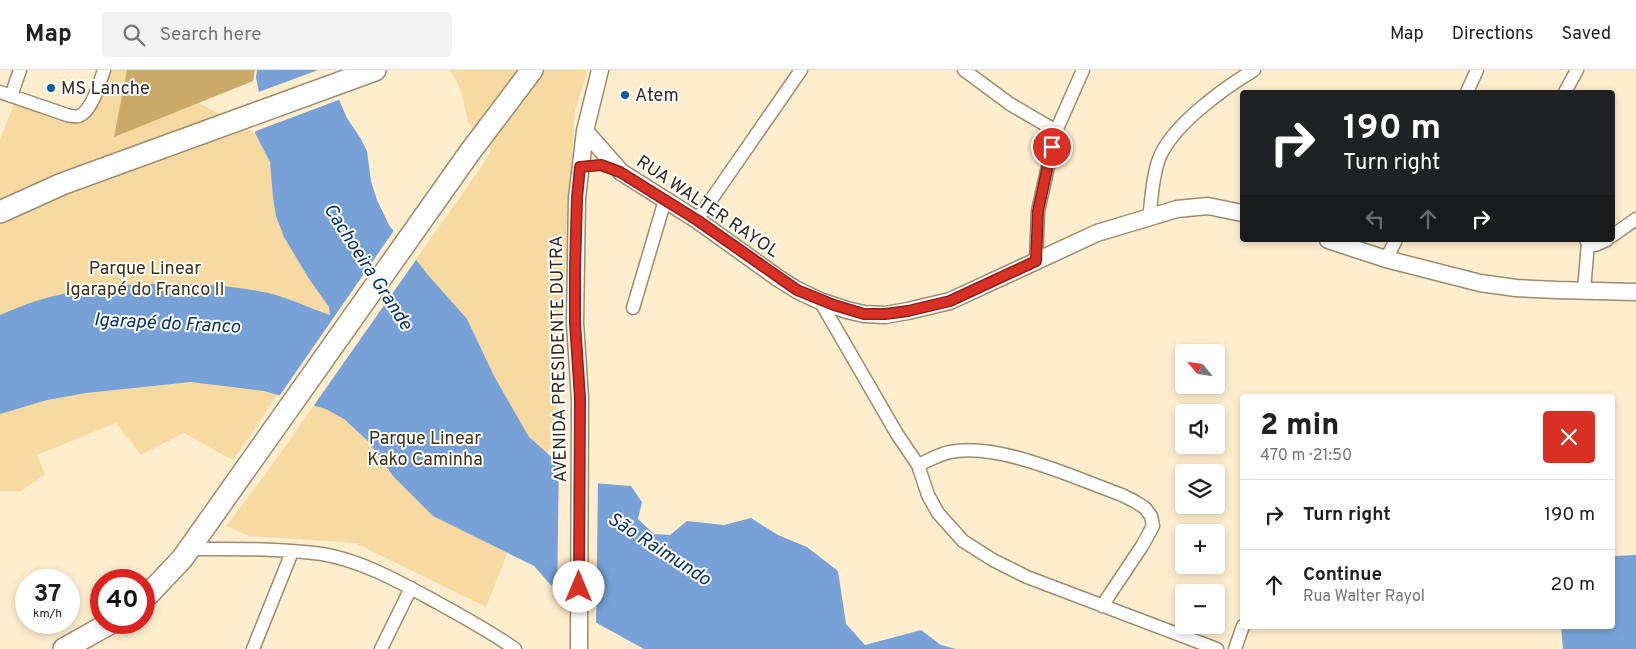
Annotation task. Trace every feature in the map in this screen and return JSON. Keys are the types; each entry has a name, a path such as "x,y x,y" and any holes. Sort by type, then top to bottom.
{"highway":[{"path":"0,212 62,184 375,70"},
{"path":"155,588 173,570 189,549 470,152 532,70"},
{"path":"64,649 91,642"}],"street":[{"path":"20,70 6,94 77,117 90,107 104,70"},
{"name":"AVENIDA PRESIDENTE DUTRA","path":"579,646 580,398 575,323 577,198 585,131 600,70"},
{"path":"697,220 801,70"},
{"path":"964,70 1010,104 1056,130"},
{"path":"1036,261 1038,216 1056,130 1083,70"},
{"path":"1149,217 1159,158 1170,141 1184,123 1211,100 1254,70"},
{"path":"1468,90 1477,70"},
{"path":"1566,90 1577,70"},
{"name":"RUA WALTER RAYOL","path":"585,131 620,172 697,220 778,278 797,290 820,300 864,314 908,311 950,301 1097,233 1177,209 1208,206 1240,213"},
{"path":"580,167 601,165 620,172"},
{"path":"633,308 665,200"},
{"path":"1615,234 1636,219"},
{"path":"1334,242 1386,259 1480,283 1516,288 1636,292"},
{"path":"1386,259 1395,242"},
{"path":"1584,290 1587,242"},
{"path":"1589,242 1595,245 1602,242"},
{"path":"820,300 893,427 918,465 928,495 938,513 963,541 993,560 1027,576 1217,649"},
{"path":"918,465 949,452 967,450 987,451 1045,467 1128,498 1145,508 1151,516 1153,526 1102,606"},
{"path":"189,549 322,554 370,568 473,622 514,649"},
{"path":"252,649 292,552"},
{"path":"381,649 411,588"},
{"path":"1234,649 1242,629"}],"green space":[{"name":"Parque Linear Igarapé do Franco II","path":"102,70 138,70 255,133 270,162 276,216 284,237 309,279 329,307 330,315 242,448 232,460 184,433 141,455 116,423 37,455 45,475 21,491 0,491 0,139 19,92 85,114"},
{"name":"Parque Linear Kako Caminha","path":"450,70 588,70 575,110 555,434 486,607 355,543 249,536 226,526 270,468 491,150 468,122 461,90"}],"shaded area":[{"path":"127,70 255,70 253,81 114,137"}],"water":[{"path":"257,70 326,70 347,118 367,151 371,181 377,200 389,225 428,275 467,319 494,376 529,437 580,482 631,486 642,502 638,519 654,534 670,535 687,521 724,525 751,518 778,535 807,547 838,571 846,624 865,645 921,630 941,645 956,649 644,649 573,610 534,566 433,516 393,476 369,442 344,419 326,409 264,391 191,382 86,393 47,400 0,414 0,315 36,301 61,294 117,286 146,284 204,285 268,293 330,315 329,307 309,279 284,237 276,216 270,162 255,133 260,99 256,77"},
{"path":"1636,555 1636,649 1563,649 1561,629 1615,629 1615,556"}],"pier":[{"path":"318,70 329,70 341,99 253,132 258,99 256,93"},
{"path":"395,229 418,257 312,408 278,398"},
{"path":"559,460 581,479 598,481 596,626 572,612 557,596"}],"place":[{"name":"MS Lanche","path":"51,88"},
{"name":"Atem","path":"625,95"}],"route":[{"path":"579,587 580,398 575,323 575,269 580,167 601,165 620,172 697,220 797,290 847,310 864,314 885,314 908,311 950,301 1036,261 1038,211 1052,147"}],"water label":[{"name":"Cachoeira Grande","path":"369,266"},
{"name":"Igarapé do Franco","path":"167,322"},
{"name":"São Raimundo","path":"660,548"}]}
